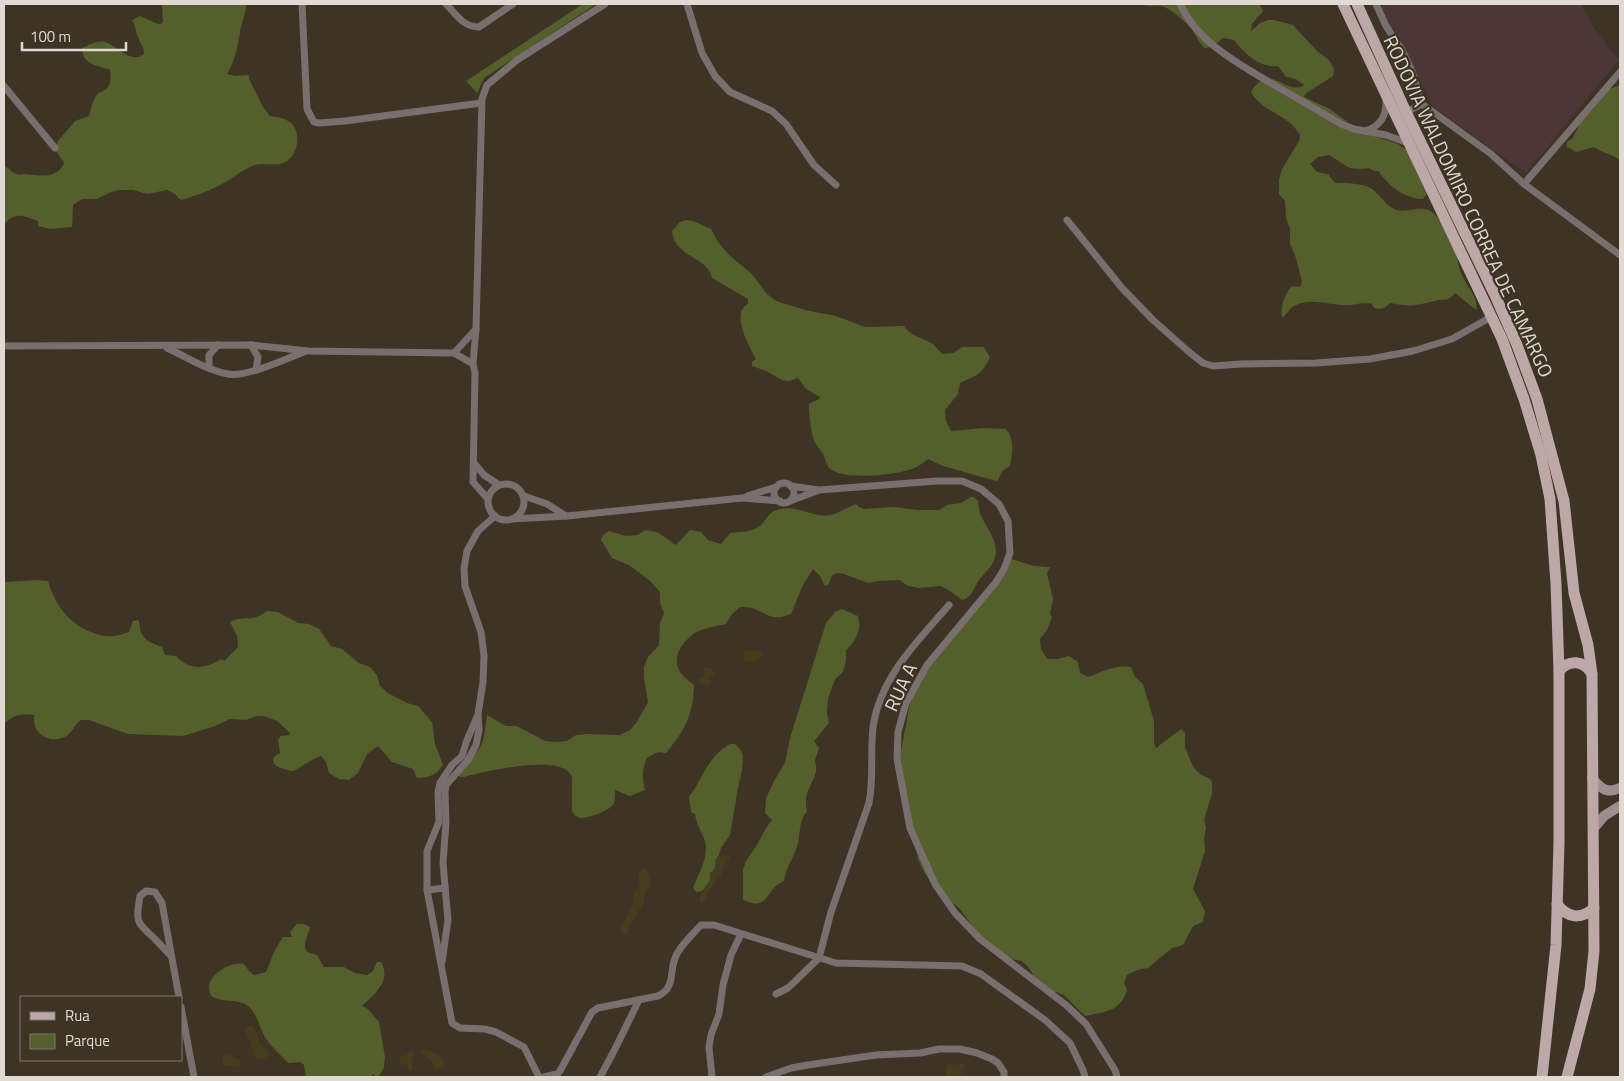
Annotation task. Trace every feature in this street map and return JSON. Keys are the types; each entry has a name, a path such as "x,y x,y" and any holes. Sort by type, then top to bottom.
{"main road":[{"name":"RODOVIA WALDOMIRO CORREA DE CAMARGO","path":"1343,4 1502,339 1524,399 1541,455 1548,490 1556,584 1559,671 1560,843 1556,945 1542,1077"},
{"name":"RODOVIA WALDOMIRO CORREA DE CAMARGO","path":"1357,4 1406,112 1494,293 1517,345 1537,399 1564,501 1574,593 1588,645 1592,674 1594,908 1594,951 1590,988 1567,1077"},
{"path":"1559,671 1567,663 1573,662 1585,665 1592,674"},
{"path":"1557,904 1562,910 1575,916 1582,916 1594,908"}],"street":[{"path":"302,4 307,109 314,122 345,121 481,103"},
{"path":"446,4 467,26 473,27 479,26 513,4"},
{"path":"488,500 473,482 475,373 473,364 476,329 481,103 487,85 517,60 605,4"},
{"path":"687,4 702,53 715,76 730,92 772,111 786,124 814,165 836,185"},
{"path":"1180,4 1185,14 1204,37 1233,61 1341,124 1408,143"},
{"path":"1376,4 1386,26 1402,50 1412,71 1422,104 1491,154 1524,184 1620,254"},
{"path":"1524,184 1620,72"},
{"path":"4,86 55,148"},
{"path":"1362,131 1370,129 1383,118 1387,101 1384,92"},
{"path":"1406,112 1422,104"},
{"path":"1067,220 1122,288 1153,320 1203,363 1213,366 1370,360 1413,351 1452,339 1491,318"},
{"path":"454,353 476,329"},
{"path":"209,368 209,355 218,345"},
{"path":"4,346 251,345 308,351 454,353 473,364"},
{"path":"251,345 258,357 256,370"},
{"path":"164,346 209,368 229,374 245,374 308,351"},
{"path":"474,463 484,475 499,485"},
{"name":"RUA A","path":"742,498 776,487 782,483 819,490 938,481 962,481 981,490 999,504 1008,521 1010,554 1004,569 996,582 927,665 906,703 898,732 897,759 910,828 935,884 955,913 980,939 1066,1005 1086,1024 1115,1070 1117,1077"},
{"path":"511,484 517,486 524,496 524,507 512,519 506,520 495,516 488,506 488,500 494,488 499,485 511,484"},
{"path":"790,500 794,492 791,486"},
{"path":"776,487 774,493 780,501"},
{"name":"RUA A","path":"512,519 566,516 742,498 780,501 790,500 819,490"},
{"path":"524,496 546,504 566,516"},
{"path":"442,962 448,920 442,863 446,823 446,785 468,760 476,745 483,682 484,656 480,632 465,586 464,568 467,550 478,531 495,516"},
{"path":"776,994 788,988 818,958 831,912 869,803 872,780 873,725 880,702 896,668 949,605"},
{"path":"478,714 462,756 452,765 440,783 438,792 439,822 427,852 428,890 452,1023 460,1028 485,1029 496,1032 524,1047 539,1077"},
{"path":"1592,778 1599,787 1606,791 1614,791 1620,788"},
{"path":"1592,829 1604,816 1620,806"},
{"path":"428,890 445,888"},
{"path":"171,956 142,929 139,923 140,896 146,891 155,892 162,903 179,996"},
{"path":"544,1077 557,1074 560,1071 592,1012 598,1008 658,996 666,992 670,986 673,962 678,952 701,925 714,925 836,963 962,966 981,974 1045,1020 1070,1043 1085,1077"},
{"path":"712,1077 709,1047 719,1014 723,985 731,954 740,934"},
{"path":"600,1077 641,1000"},
{"path":"182,1012 194,1077"},
{"path":"766,1077 795,1066 876,1056 920,1054 940,1049 960,1049 977,1052 998,1063 1004,1072 1004,1077"}],"shaded area":[{"path":"1384,4 1581,4 1594,28 1619,60 1526,173 1432,106 1400,39 1379,10"}],"green space":[{"path":"162,4 246,4 236,51 227,74 235,76 249,75 249,79 263,107 270,116 279,117 291,123 297,132 296,150 293,155 282,163 255,165 214,188 182,200 167,190 147,194 133,190 120,190 97,199 82,199 73,205 72,227 50,229 38,226 38,221 20,216 12,217 4,224 4,166 19,174 48,175 57,172 64,163 55,149 58,141 75,121 89,116 97,95 109,85 110,70 91,64 85,58 82,48 93,43 105,42 129,56 139,57 144,54 132,20 140,16 161,24 163,22"},
{"path":"583,4 596,4 484,78 477,93 466,81"},
{"path":"1142,4 1259,4 1263,11 1252,24 1251,31 1260,23 1268,20 1293,25 1317,51 1329,60 1334,69 1333,76 1305,94 1304,97 1330,109 1365,133 1398,144 1407,150 1427,194 1423,199 1403,194 1387,182 1378,171 1369,168 1351,168 1329,155 1318,157 1310,164 1317,172 1328,174 1335,183 1369,187 1394,209 1402,211 1424,209 1432,212 1445,227 1455,245 1459,267 1475,298 1476,310 1455,293 1445,300 1412,305 1390,303 1379,309 1374,308 1372,304 1368,303 1339,305 1306,302 1294,306 1282,317 1282,305 1287,292 1292,286 1300,287 1302,282 1296,258 1290,244 1290,229 1286,218 1285,201 1279,194 1279,179 1282,169 1299,141 1300,135 1289,123 1256,99 1251,92 1258,83 1265,79 1272,79 1291,87 1304,85 1296,79 1286,77 1278,66 1265,65 1253,59 1234,40 1223,38 1212,47 1205,48 1188,25 1165,7"},
{"path":"1620,85 1620,160 1594,147 1576,152 1566,146 1567,142 1573,138 1580,123 1595,107 1600,93"},
{"path":"686,220 711,229 718,242 729,255 752,274 767,294 776,301 805,310 836,316 865,327 904,326 913,335 933,344 942,354 953,353 962,347 984,347 990,357 987,363 978,374 960,383 958,394 945,410 946,421 951,431 984,428 1006,429 1012,442 1010,466 1002,471 996,481 943,466 928,459 912,469 883,475 848,475 830,469 814,441 810,422 809,404 820,397 806,389 798,378 789,381 782,380 752,366 752,362 756,359 741,325 742,310 748,304 748,299 712,278 704,265 679,247 674,240 672,231 680,222"},
{"path":"971,497 978,501 980,513 994,540 996,551 992,564 970,595 965,599 962,600 941,586 919,588 908,586 899,580 868,583 837,573 832,575 829,584 825,586 820,576 813,569 803,585 791,614 775,617 752,608 740,607 732,614 726,624 710,627 691,636 680,649 677,659 680,672 694,685 690,714 683,730 666,753 658,752 647,758 643,774 645,790 630,796 615,790 612,806 600,813 581,818 572,811 572,777 566,770 554,766 539,765 504,768 464,777 460,777 457,774 479,749 484,735 487,715 506,726 517,726 545,741 556,742 567,741 576,735 620,735 630,730 637,722 648,702 644,667 648,657 659,645 660,623 664,613 660,603 660,592 650,581 629,565 612,558 601,540 603,535 609,531 626,536 637,535 646,530 657,532 676,545 690,530 701,532 708,540 721,544 730,533 757,528 771,513 784,508 824,516 834,514 856,504 864,509 894,507 939,510 947,505 961,503"},
{"path":"1008,558 1034,566 1050,567 1047,573 1053,599 1050,614 1052,617 1047,630 1040,639 1041,649 1047,659 1069,656 1078,662 1080,673 1089,677 1115,668 1131,667 1135,677 1143,684 1154,721 1154,743 1156,748 1181,729 1185,733 1185,747 1193,767 1212,782 1212,794 1204,820 1206,827 1204,838 1205,851 1193,889 1205,911 1203,922 1193,926 1183,945 1172,948 1148,968 1137,970 1127,975 1124,983 1127,990 1116,1007 1105,1012 1085,1016 1064,995 1056,992 1051,994 1036,980 1030,969 1022,961 1011,959 980,936 959,908 934,888 918,859 901,783 900,756 911,698 926,669 988,595"},
{"path":"48,581 54,597 64,612 83,628 100,635 116,636 129,632 133,621 138,620 142,635 147,640 162,647 165,655 176,656 187,664 198,667 209,665 221,659 224,661 238,647 237,636 230,622 235,620 257,617 267,611 278,612 298,623 309,624 319,629 331,646 342,649 359,663 370,667 377,675 380,686 388,693 407,703 418,706 432,722 435,744 443,765 432,775 417,778 413,769 392,762 378,746 367,754 358,773 349,780 339,779 329,773 326,762 321,756 293,771 287,770 277,766 273,760 280,753 278,739 290,733 277,721 264,716 257,716 246,720 230,719 183,736 128,734 89,720 81,720 68,735 59,739 49,739 37,731 34,715 30,714 14,717 4,725 4,582"},
{"path":"842,609 858,616 859,631 853,643 846,650 843,672 835,679 828,699 827,712 829,723 814,741 819,748 815,760 816,771 807,795 807,812 801,824 797,847 786,871 784,881 775,887 762,902 749,902 743,900 743,870 746,861 772,820 765,813 766,798 785,763 790,738 826,623 835,612"},
{"path":"730,744 735,744 743,755 730,835 721,848 711,880 702,891 696,892 693,888 703,864 706,847 695,814 691,812 689,797 711,761 722,749"},
{"path":"297,924 304,924 310,927 305,949 307,952 317,955 324,967 344,967 355,973 367,975 373,971 377,962 381,962 384,969 383,981 376,992 362,1006 368,1009 379,1022 385,1057 384,1067 379,1076 376,1077 373,1074 371,1077 306,1077 304,1065 300,1062 288,1063 270,1044 254,1012 248,1006 239,1002 211,996 210,982 217,973 228,966 244,964 254,975 266,972 275,950 283,937 292,937 290,932"}],"sand":[{"path":"744,650 760,651 763,656 752,662 745,662 743,657"},
{"path":"703,668 712,669 715,673 715,675 710,677 712,682 708,685 701,684 698,680 704,677"},
{"path":"726,855 730,857 723,866 721,875 708,891 705,901 701,903 699,901 700,896 710,880 710,873 717,866 715,862 717,857"},
{"path":"644,869 648,871 651,885 644,895 644,902 627,934 622,935 620,928 633,902 634,893 640,885 638,874"},
{"path":"247,1026 254,1027 261,1045 268,1051 268,1056 264,1059 257,1059 254,1056 245,1030"},
{"path":"424,1049 440,1056 445,1064 443,1068 436,1069 431,1061 422,1053"},
{"path":"411,1051 415,1054 411,1060 413,1069 409,1072 406,1063 400,1064 399,1059"},
{"path":"226,1053 241,1061 239,1068 223,1065 222,1059"},
{"path":"949,1063 956,1065 964,1064 964,1068 960,1071 962,1073 950,1077 946,1075 945,1068"}]}
